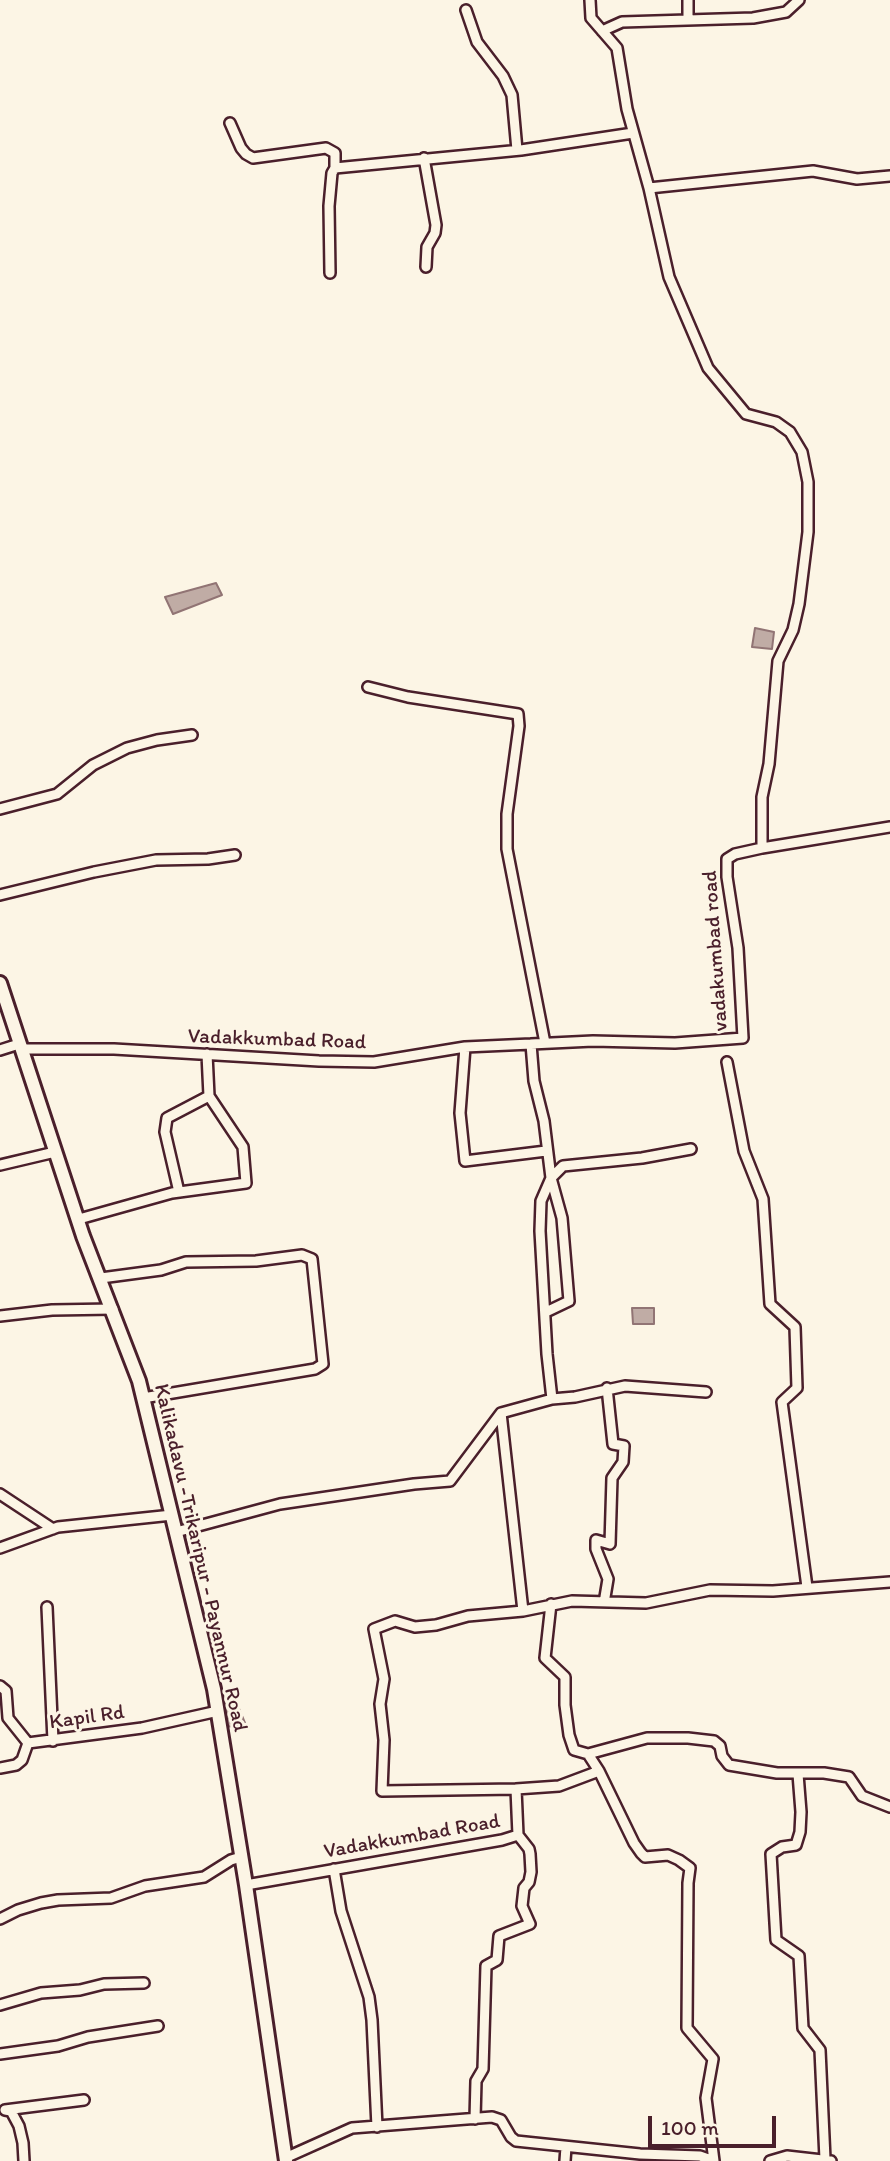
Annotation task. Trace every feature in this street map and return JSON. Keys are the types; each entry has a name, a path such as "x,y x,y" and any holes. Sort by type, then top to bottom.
{"main road":[{"name":"Kalikadavu -Trikaripur - Payannur Road","path":"0,984 55,1152 135,1368 172,1515 218,1711 285,2159"}],"street":[{"path":"590,0 591,18 617,48 634,133 669,277 708,368 746,414 776,422 790,432 802,452 808,482 808,532 793,630 778,661 769,764 762,797 762,848"},
{"path":"688,0 688,19"},
{"path":"602,31 622,22 753,18 786,12 799,0"},
{"path":"466,10 477,42 503,76 512,95 517,150"},
{"path":"230,123 241,148 253,158 326,148 335,153 329,206 330,273"},
{"path":"335,167 517,150 634,133"},
{"path":"424,158 436,225 435,233 427,247 426,267"},
{"path":"649,188 813,171 857,179 890,176"},
{"path":"368,687 408,697 518,714 519,726 507,814 507,849 545,1043"},
{"path":"0,809 57,794 93,765 127,748 192,735"},
{"name":"vadakumbad road","path":"531,1044 593,1041 675,1043 743,1038 738,948 727,859 735,854 762,848 890,827"},
{"path":"0,895 156,860 208,859 235,855"},
{"path":"531,1044 534,1080 544,1121 546,1151 562,1218 569,1301 546,1312"},
{"name":"Vadakkumbad Road","path":"0,1050 20,1047 114,1049 374,1062 465,1047 531,1044"},
{"path":"465,1047 460,1113 465,1161 546,1151"},
{"path":"79,1219 179,1192 246,1183 243,1147 209,1096 208,1054"},
{"path":"727,1062 744,1151 763,1199 770,1304 795,1326 797,1388 782,1402 807,1587"},
{"path":"179,1192 165,1132 167,1118 209,1096"},
{"path":"552,1399 547,1354 541,1211 541,1201 551,1178 563,1166 642,1158 691,1149"},
{"path":"0,1165 55,1152"},
{"path":"101,1278 161,1270 186,1262 256,1261 302,1255 312,1259 323,1364 316,1369 143,1398"},
{"path":"0,1316 52,1310 113,1309"},
{"path":"176,1532 280,1504 450,1481 501,1413 552,1399 575,1397 625,1385 706,1392"},
{"path":"606,1597 608,1579 596,1549 596,1541 610,1544 612,1478 622,1462 624,1446 613,1444 607,1388"},
{"path":"501,1413 523,1611 551,1604 594,1600 646,1603 710,1590 774,1591 890,1582"},
{"path":"0,1494 53,1529"},
{"path":"0,1548 53,1529 172,1515"},
{"path":"551,1604 545,1658 565,1677 565,1705 574,1750 588,1754 647,1738 714,1741 720,1746 722,1756 729,1765 740,1769 798,1774 824,1773 849,1777 862,1796 890,1807"},
{"path":"47,1607 53,1741"},
{"name":"Vadakkumbad Road","path":"246,1885 518,1835 516,1789 382,1791 384,1740 380,1704 384,1679 374,1629 395,1621 415,1627 436,1625 468,1616 523,1611"},
{"name":"Kapil Rd","path":"0,1686 6,1691 8,1718 28,1743 142,1728 218,1711"},
{"path":"0,1768 16,1765 22,1760 28,1743"},
{"path":"285,2159 352,2129 498,2118 510,2137 516,2141 640,2154 700,2156 714,2161 706,2098 713,2059 687,2028 690,1868 668,1855 645,1857 641,1853 588,1754"},
{"path":"516,1789 559,1786 599,1771"},
{"path":"770,2161 787,2156 828,2160 820,2050 803,2028 799,1956 776,1940 771,1854 782,1847 796,1845 801,1812 798,1774"},
{"path":"475,2119 476,2081 483,2069 486,1966 497,1960 499,1936 530,1924 522,1906 524,1888 529,1882 531,1872 530,1854 518,1835"},
{"path":"0,1919 41,1903 111,1898 145,1886 204,1877 231,1860 241,1857"},
{"path":"334,1869 341,1911 369,1997 377,2127"},
{"path":"0,2006 41,1993 80,1990 104,1984 144,1983"},
{"path":"0,2054 58,2046 88,2037 158,2026"},
{"path":"3,2109 84,2100"},
{"path":"3,2109 10,2111 19,2126 24,2161"},
{"path":"565,2161 566,2147"}],"shaded area":[{"path":"216,583 222,595 173,614 165,597"},
{"path":"755,628 774,632 772,649 752,647"},
{"path":"632,1308 654,1308 654,1324 633,1324"},
{"path":"225,1704 237,1704 245,1723 227,1727"}]}
